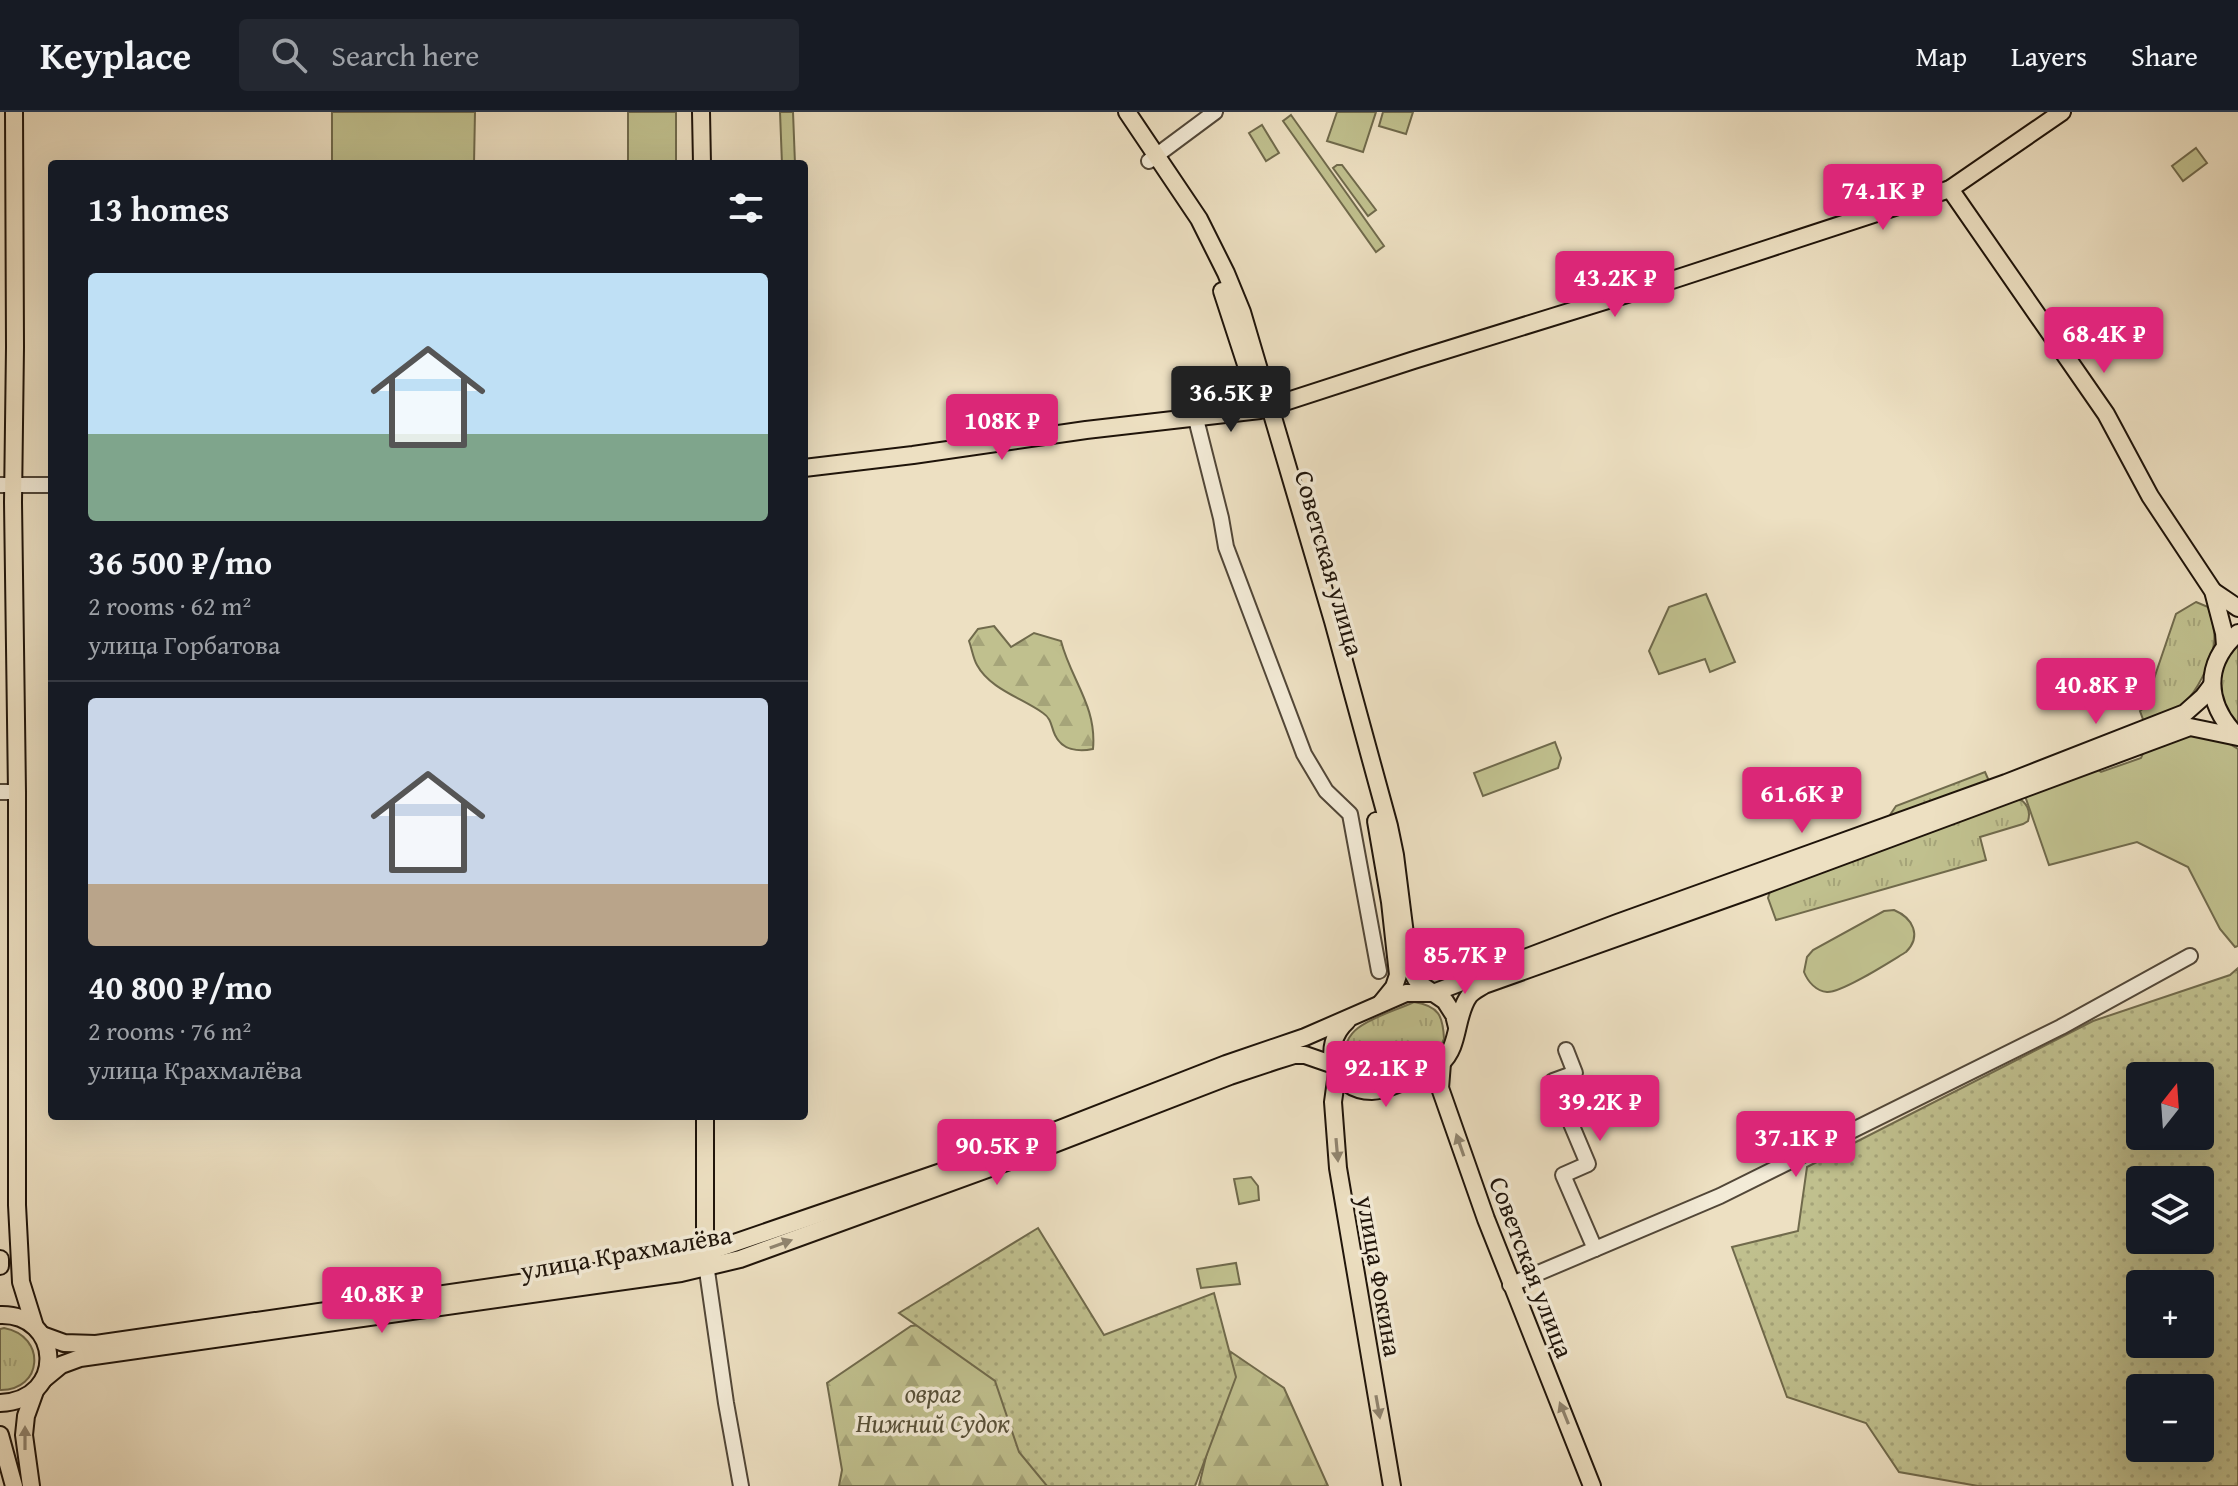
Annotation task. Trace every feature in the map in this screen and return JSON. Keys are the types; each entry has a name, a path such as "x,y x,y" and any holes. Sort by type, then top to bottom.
{"main road":[{"path":"14,112 7,485 17,1205 21,1282 48,1350 48,1365 26,1416 24,1435 31,1486"},
{"path":"701,112 702,160"},
{"name":"Советская улица","path":"1114,112 1153,158"},
{"name":"Советская улица","path":"1127,112 1215,275 1265,408 1333,621 1389,826 1409,966 1416,979 1433,993"},
{"path":"808,468 1265,408 1558,317 1950,189 2062,112"},
{"path":"1950,189 2106,414 2150,496 2213,591 2225,646"},
{"name":"Советская улица","path":"1265,408 1378,828 1398,975 1394,987 1378,1006"},
{"path":"2213,591 2238,608"},
{"path":"2238,633 2225,646 2215,664 2212,685 2217,710 2224,723 2238,737"},
{"path":"2212,685 2188,720 1759,887 1484,985 1470,994 1449,1053 1442,1063 1418,1076 1372,1091 1352,1086 1336,1069 1331,1054 1333,1041 1341,1026 1349,1019 1406,993 1433,993 1631,918 2188,720 2238,737"},
{"path":"1433,993 1445,1001 1457,1027"},
{"name":"улица Крахмалёва","path":"0,1403 25,1399 61,1365 80,1358 681,1273 706,1260 1349,1019"},
{"name":"улица Крахмалёва","path":"0,1315 23,1319 64,1343 96,1344 679,1260 740,1259 1275,1061 1305,1055 1336,1069"},
{"name":"Советская улица","path":"1442,1063 1440,1088 1510,1285 1592,1486"},
{"name":"улица Фокина","path":"1336,1069 1333,1102 1339,1177 1392,1486"},
{"path":"705,1120 706,1260"},
{"path":"0,1259 0,1266"},
{"path":"0,1435 14,1486"}],"street":[{"path":"1153,158 1215,112"},
{"path":"1196,419 1226,547 1304,754 1326,791 1350,814 1379,971"},
{"path":"7,485 48,485"},
{"path":"1510,1285 1720,1196 2061,1027 2190,956"},
{"path":"1566,1050 1575,1073 1553,1081 1588,1164 1563,1175 1595,1249"},
{"path":"706,1260 741,1486"}],"green space":[{"path":"332,112 475,112 474,160 332,160"},
{"path":"628,112 676,112 676,160 628,160"},
{"path":"780,112 793,112 795,160 782,160"},
{"path":"1337,112 1376,112 1363,152 1327,141"},
{"path":"1383,112 1413,112 1406,134 1379,126"},
{"path":"1291,115 1384,246 1376,252 1283,121"},
{"path":"1262,125 1279,153 1266,161 1249,133"},
{"path":"2196,148 2207,163 2183,181 2172,166"},
{"path":"1342,165 1376,210 1368,216 1333,168"},
{"path":"1706,594 1735,662 1710,672 1705,659 1659,674 1649,651 1669,607"},
{"path":"2196,602 2208,607 2214,630 2214,644 2207,668 2183,704 2145,725 2140,711 2144,708 2176,614"},
{"path":"994,626 1011,647 1034,633 1061,641 1091,719 1093,749 1066,747 1058,740 1046,715 998,687 983,673 969,641 978,629"},
{"path":"2238,642 2238,729 2224,705 2218,686 2223,666"},
{"path":"2195,734 2221,739 2238,749 2238,946 2235,947 2220,929 2188,867 2137,842 2049,865 2024,793 2094,767 2101,772 2141,758 2146,747"},
{"path":"1555,742 1561,758 1558,768 1483,796 1474,773"},
{"path":"1985,772 1989,781 1886,821 1896,806"},
{"path":"2017,798 2027,807 2028,821 1980,837 1986,860 1776,920 1768,898 1770,891"},
{"path":"1884,911 1901,913 1913,928 1914,940 1906,952 1834,991 1823,991 1810,982 1804,972 1807,957 1813,950"},
{"path":"2238,968 2238,1486 1978,1486 1899,1472 1866,1423 1787,1397 1732,1247 1798,1231 1807,1167 2093,1021 2230,975"},
{"path":"1414,1002 1429,1006 1441,1018 1444,1039 1437,1052 1390,1076 1371,1080 1356,1077 1346,1065 1345,1057 1347,1041 1352,1034 1371,1020"},
{"path":"1251,1177 1258,1186 1259,1200 1239,1204 1234,1179"},
{"path":"1038,1228 1104,1335 1214,1293 1236,1377 1195,1486 1047,1486 1019,1452 995,1381 899,1313"},
{"path":"1236,1263 1240,1284 1201,1288 1197,1269"},
{"name":"овраг Нижний Судок","path":"959,1321 1103,1486 839,1486 842,1470 827,1383 911,1326"},
{"path":"4,1328 28,1341 34,1362 32,1373 25,1382 0,1390 0,1329"},
{"path":"1231,1352 1284,1388 1328,1486 1199,1486"}]}
